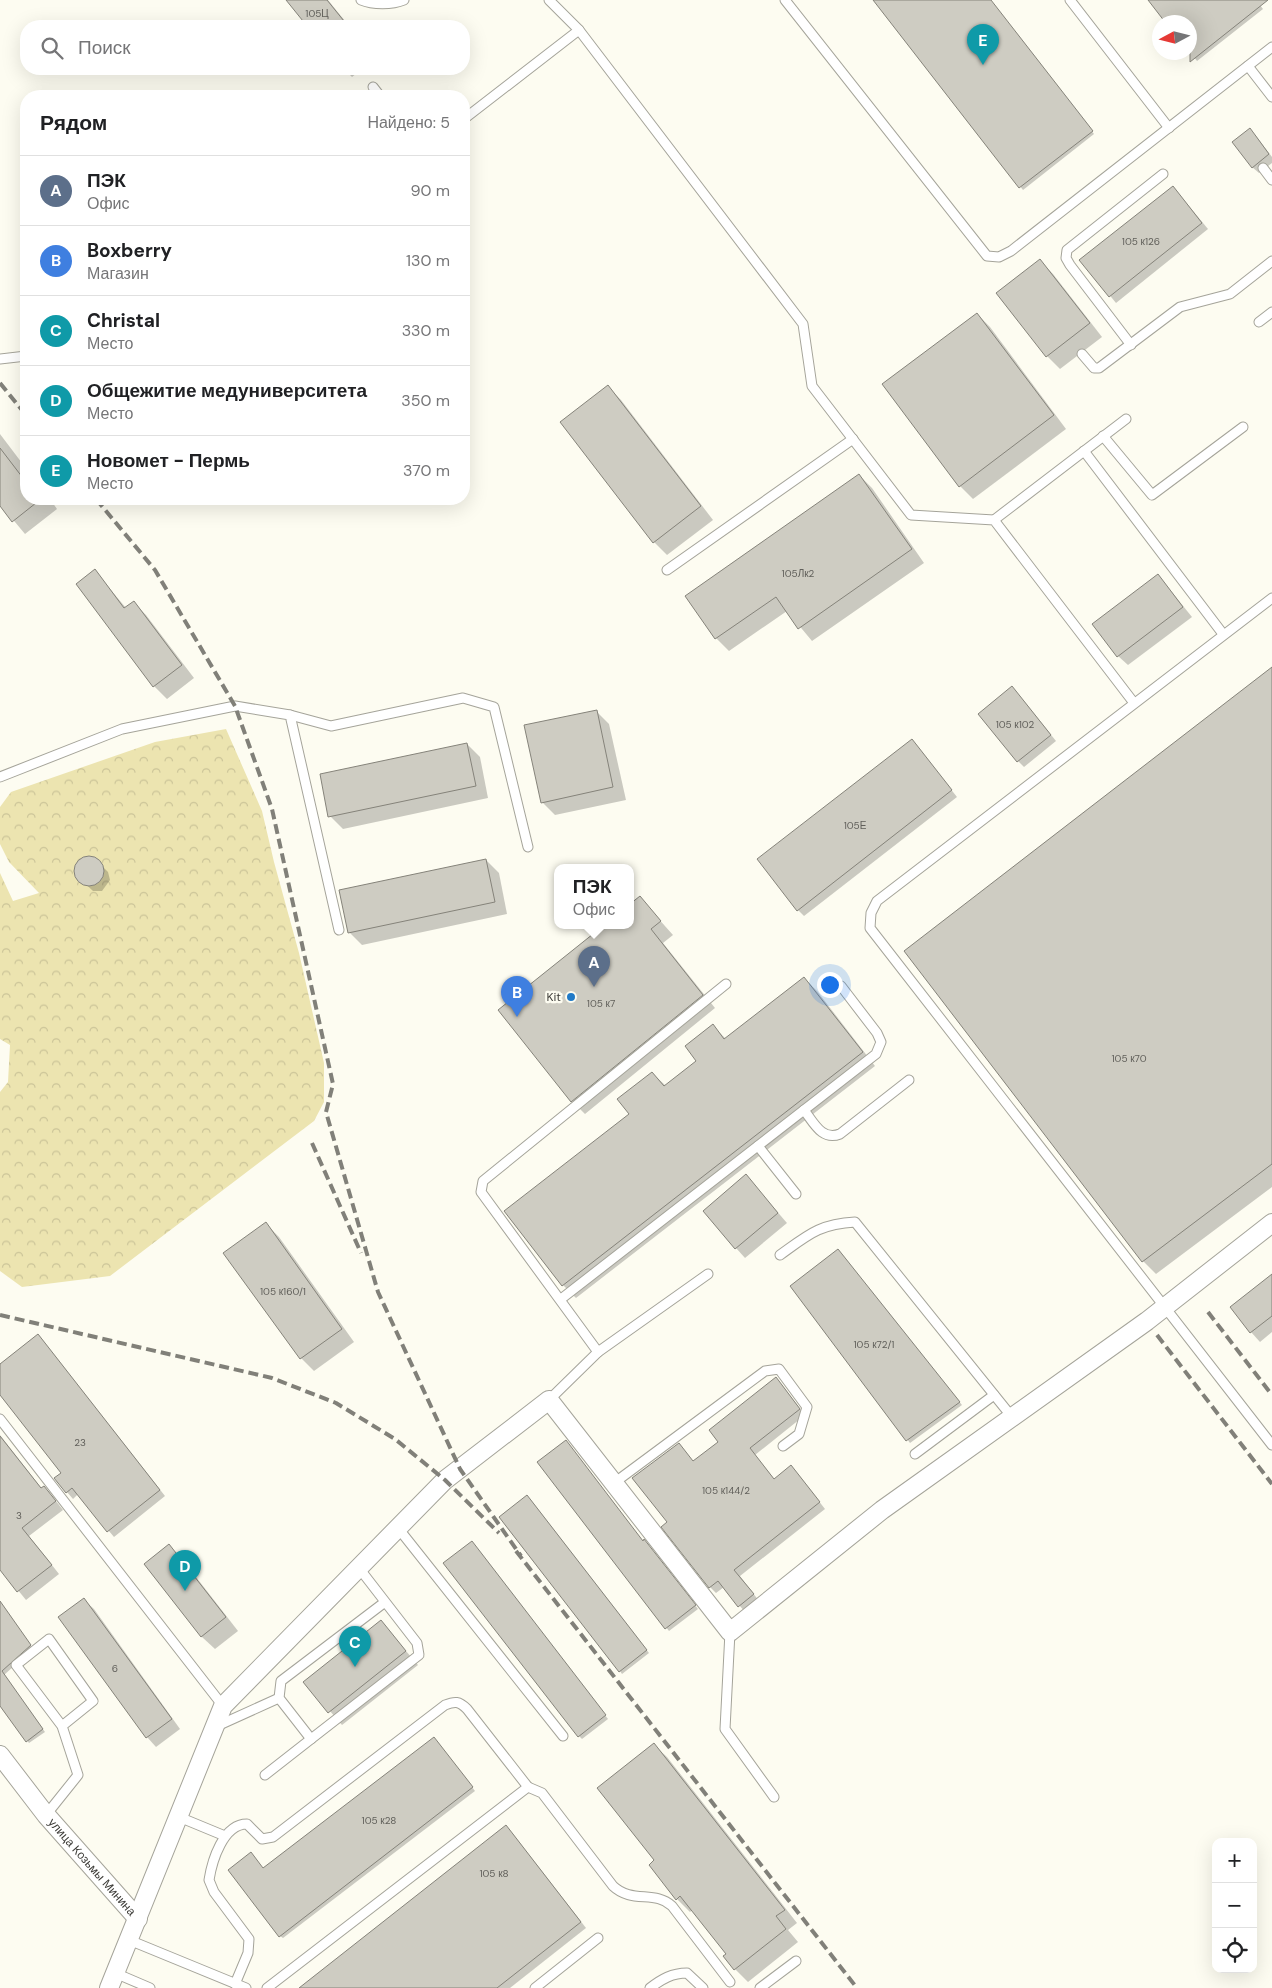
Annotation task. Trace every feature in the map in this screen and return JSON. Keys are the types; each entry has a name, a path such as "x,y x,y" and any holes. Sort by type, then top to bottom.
{"street":[{"path":"138,1919 223,1706 445,1480 549,1400 730,1632 882,1510 1147,1321 1165,1305 1270,1228"},
{"name":"улица Козьмы Минина","path":"0,1755 46,1815 138,1919 112,1984"}],"lane":[{"path":"362,0 374,3 392,3 404,0"},
{"path":"549,0 578,30 804,324 812,386 911,515 994,520 1126,419"},
{"path":"785,0 987,256 999,257 1012,251 1272,47"},
{"path":"1070,0 1169,128"},
{"path":"470,114 578,30"},
{"path":"1248,66 1272,97"},
{"path":"1263,168 1272,180"},
{"path":"1131,345 1070,265 1066,258 1067,250 1163,174"},
{"path":"1082,354 1094,368 1099,368 1180,307 1230,294 1272,261"},
{"path":"1259,322 1272,312"},
{"path":"0,359 20,357"},
{"path":"1103,436 1152,495 1243,427"},
{"path":"667,570 853,439"},
{"path":"1084,451 1223,634"},
{"path":"994,520 1134,703"},
{"path":"1272,598 877,901 871,913 870,928 1272,1444"},
{"path":"0,777 122,728 235,706 290,715 331,726 463,698 494,707 528,847"},
{"path":"290,715 338,930"},
{"path":"598,1352 481,1192 484,1181 726,984"},
{"path":"561,1299 880,1049 881,1042 877,1033 841,986"},
{"path":"804,1110 821,1132 828,1136 833,1136 840,1134 909,1080"},
{"path":"758,1146 796,1194"},
{"path":"780,1255 815,1229 838,1223 855,1222 1012,1417"},
{"path":"549,1400 598,1352 708,1274"},
{"path":"614,1484 765,1371 772,1369 778,1369 784,1374 807,1407 799,1434 783,1446"},
{"path":"915,1454 994,1395"},
{"path":"0,1419 223,1706"},
{"path":"398,1528 563,1736"},
{"path":"265,1775 419,1654 417,1643 359,1568"},
{"path":"311,1739 279,1698 282,1681 385,1602"},
{"path":"730,1632 724,1729 774,1796"},
{"path":"46,1815 78,1775 62,1726 16,1665 49,1639 93,1701 62,1726"},
{"path":"215,1727 279,1698"},
{"path":"235,1984 248,1953 249,1939 214,1892 209,1880 225,1836 237,1826 247,1824 262,1839 273,1837 445,1705 453,1701 460,1702 467,1709 528,1787 542,1793 613,1886 622,1894 664,1899 730,1982"},
{"path":"267,1988 528,1787"},
{"path":"179,1816 225,1836"},
{"path":"535,1988 598,1938"},
{"path":"129,1940 246,1988"},
{"path":"760,1988 796,1961"},
{"path":"650,1988 663,1978 676,1973 687,1973 703,1988"},
{"path":"112,1984 150,1988"}],"green space":[{"path":"226,729 262,811 299,953 324,1063 324,1102 314,1121 110,1276 22,1287 0,1271 0,1092 8,1082 10,1045 0,1039 0,873 13,901 39,893 9,862 0,844 0,807 11,792 155,742"}],"building":[{"path":"286,0 327,0 343,20 302,20"},
{"path":"873,0 991,0 1093,131 1019,188"},
{"path":"1148,0 1268,0 1197,56 1197,15 1160,15"},
{"path":"1250,128 1269,154 1252,168 1232,142"},
{"path":"1173,186 1202,223 1109,297 1079,260"},
{"path":"1040,259 1090,323 1046,357 996,293"},
{"path":"977,313 1054,415 959,487 882,384"},
{"path":"608,385 701,506 653,543 560,422"},
{"path":"0,448 20,474 20,505 33,505 12,522 0,506"},
{"path":"859,474 912,549 798,629 776,597 715,639 685,596"},
{"path":"95,569 124,608 134,601 182,665 153,687 76,584"},
{"path":"1158,574 1183,607 1117,657 1092,624"},
{"path":"1272,667 1272,1164 1142,1262 904,951"},
{"path":"1012,686 1051,735 1017,762 978,714"},
{"path":"597,710 613,787 541,803 524,725"},
{"path":"912,739 952,790 797,911 757,859"},
{"path":"467,743 476,786 328,817 320,774"},
{"path":"89,856 100,860 104,871 100,882 89,886 78,882 74,871 78,860"},
{"path":"486,859 495,902 348,933 339,890"},
{"path":"640,896 661,921 651,929 703,995 571,1102 498,1010 599,929 634,929 634,901"},
{"path":"804,977 863,1052 562,1286 504,1211 629,1114 617,1099 652,1072 664,1086 696,1061 685,1046 713,1024 724,1039"},
{"path":"746,1174 778,1213 735,1249 703,1211"},
{"path":"266,1222 342,1329 300,1359 223,1253"},
{"path":"838,1249 960,1402 906,1441 790,1286"},
{"path":"1272,1274 1272,1316 1250,1333 1230,1307"},
{"path":"38,1334 160,1490 107,1532 72,1488 66,1493 54,1478 61,1473 0,1395 0,1364"},
{"path":"776,1377 800,1409 750,1448 774,1479 791,1465 820,1502 734,1570 754,1594 738,1607 718,1581 709,1588 661,1527 667,1522 632,1478 679,1443 693,1461 718,1442 709,1430"},
{"path":"0,1436 41,1488 44,1486 56,1501 22,1528 52,1565 17,1592 0,1570"},
{"path":"566,1440 643,1541 644,1539 696,1605 665,1629 537,1462"},
{"path":"527,1495 647,1650 619,1672 499,1517"},
{"path":"472,1541 606,1715 578,1737 443,1563"},
{"path":"169,1544 226,1617 201,1637 144,1564"},
{"path":"84,1598 172,1719 146,1738 58,1617"},
{"path":"0,1601 31,1645 2,1671 43,1729 26,1742 0,1706"},
{"path":"381,1620 406,1651 328,1713 303,1682"},
{"path":"434,1737 473,1787 279,1937 228,1870 251,1852 263,1868"},
{"path":"654,1743 785,1910 776,1916 786,1929 734,1970 723,1956 726,1954 680,1896 676,1900 649,1865 654,1860 597,1788"},
{"path":"506,1825 581,1922 497,1988 299,1988"}],"railway":[{"path":"0,383 20,408"},
{"path":"101,505 155,570 235,706 272,809 333,1084 326,1112 378,1292 460,1469 521,1556"},
{"path":"312,1143 361,1253"},
{"path":"1208,1312 1272,1395"},
{"path":"0,1315 272,1378 336,1403 395,1439 445,1480 499,1533"},
{"path":"1157,1335 1272,1484"},
{"path":"516,1551 857,1988"}],"place":[{"name":"Новомет - Пермь","path":"983,65"},
{"name":"ПЭК","path":"594,987"},
{"name":"Kit","path":"571,997"},
{"name":"Boxberry","path":"517,1017"},
{"name":"Общежитие медуниверситета","path":"185,1591"},
{"name":"Christal","path":"355,1667"}]}
